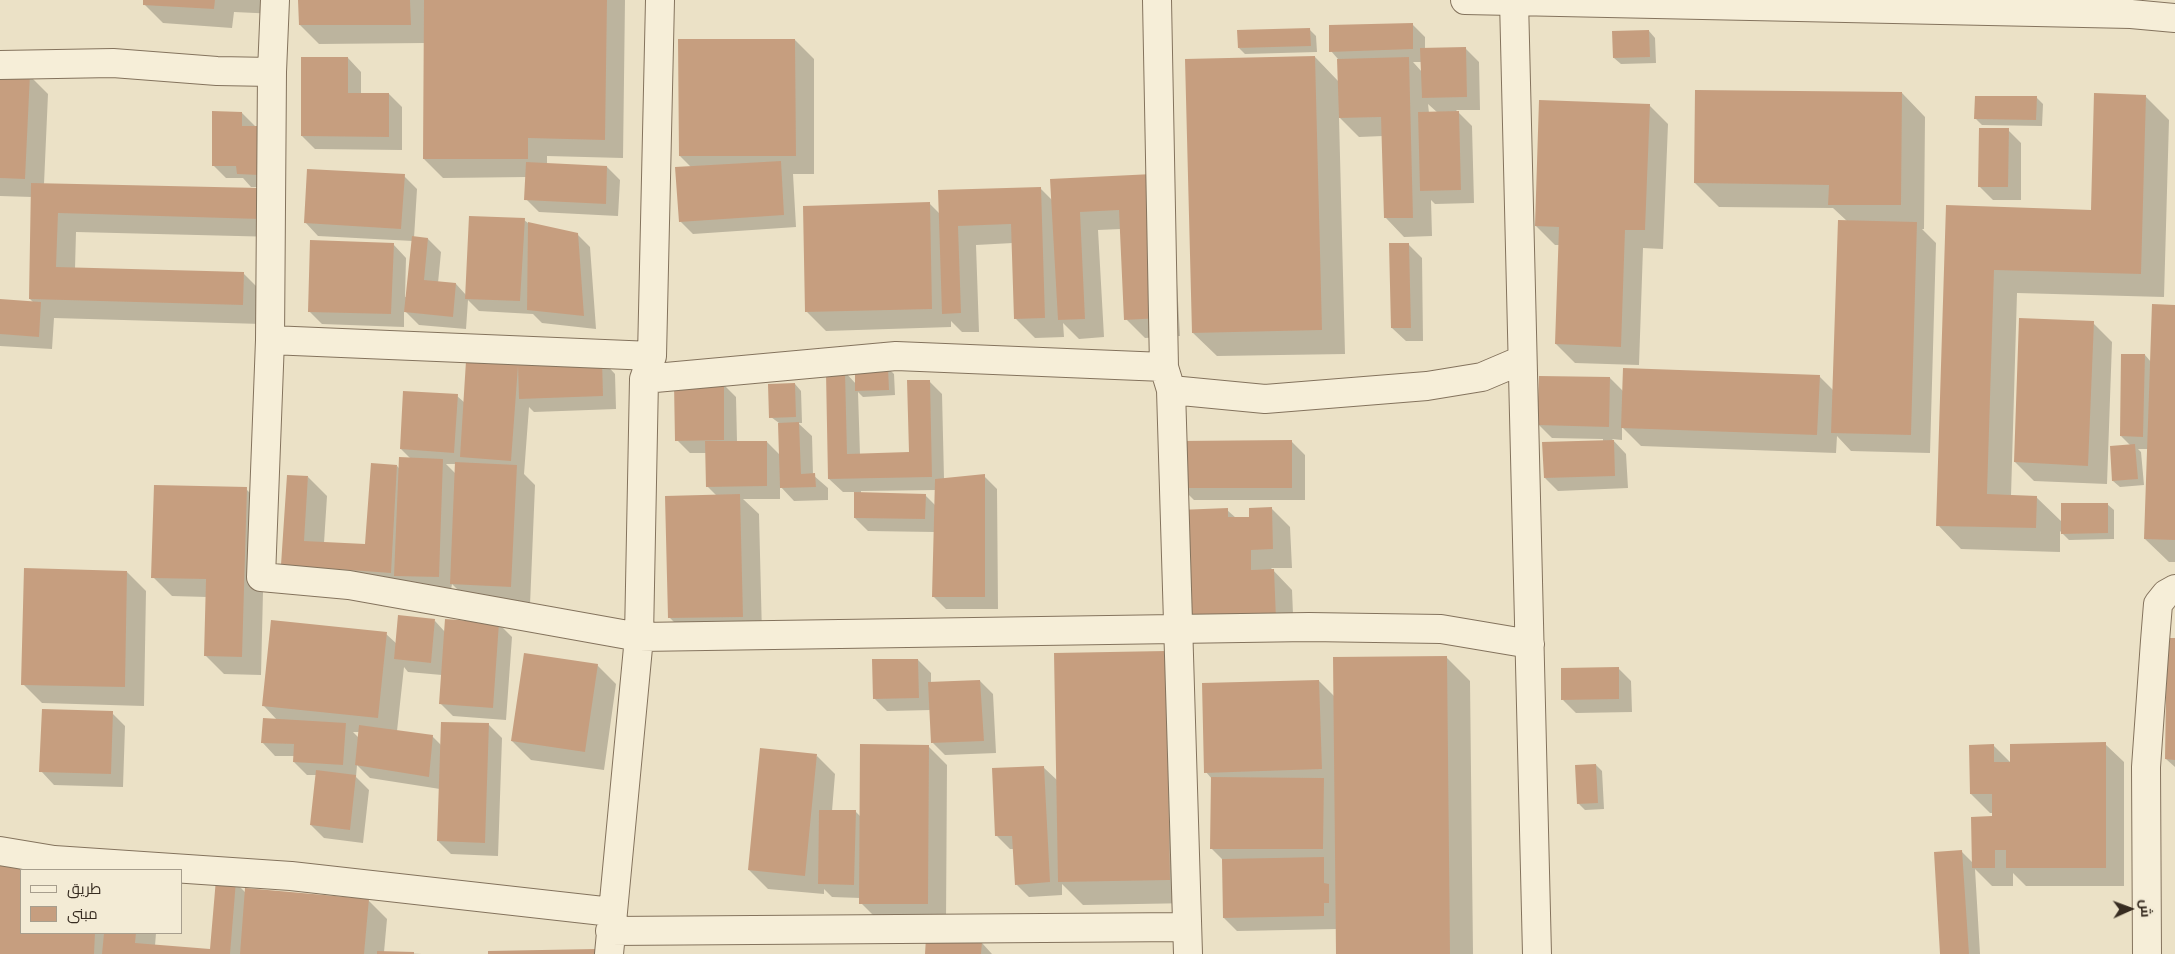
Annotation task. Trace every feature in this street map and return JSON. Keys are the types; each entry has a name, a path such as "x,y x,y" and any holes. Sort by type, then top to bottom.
{"street":[{"path":"275,0 272,72 270,340 261,577 349,585 639,637 1309,627 1441,629 1530,644"},
{"path":"610,932 639,637 660,0"},
{"path":"1156,0 1168,378 1179,630 1188,954"},
{"path":"1466,0 2111,13 2175,18"},
{"path":"1514,1 1537,954"},
{"path":"0,65 113,63 217,71 272,72"},
{"path":"270,340 648,368 896,356 1168,378 1265,399 1427,386 1482,377 1522,360"},
{"path":"2147,954 2146,767 2155,641 2158,604 2166,594 2175,590"},
{"path":"0,851 54,860 291,876 610,932 1187,927"}],"building":[{"path":"143,0 215,0 214,9 143,5"},
{"path":"298,0 410,0 411,25 299,25"},
{"path":"424,0 607,0 605,140 528,138 528,159 423,159"},
{"path":"1413,23 1413,49 1329,52 1329,25"},
{"path":"1310,28 1311,46 1238,48 1237,30"},
{"path":"1649,30 1650,57 1613,58 1612,31"},
{"path":"678,39 795,39 796,156 679,156"},
{"path":"1466,47 1467,97 1422,98 1420,48"},
{"path":"1315,56 1322,330 1192,333 1185,59"},
{"path":"301,57 348,57 348,93 389,93 389,137 301,136"},
{"path":"1409,57 1413,218 1384,218 1381,117 1339,118 1337,59"},
{"path":"0,73 30,74 25,179 0,178"},
{"path":"1695,90 1902,92 1901,205 1828,205 1829,185 1694,183"},
{"path":"2094,93 2146,95 2141,274 1994,270 1987,494 2037,496 2036,528 1936,526 1946,205 2091,210"},
{"path":"1975,96 2037,96 2036,120 1974,119"},
{"path":"1539,100 1650,104 1645,230 1625,230 1621,347 1555,344 1559,227 1535,226"},
{"path":"212,111 242,112 242,126 259,126 259,175 237,174 236,166 212,166"},
{"path":"1459,111 1461,190 1420,191 1418,112"},
{"path":"1979,128 2009,128 2008,187 1978,187"},
{"path":"781,161 784,215 679,222 675,167"},
{"path":"526,162 607,166 606,204 524,200"},
{"path":"307,169 405,174 401,229 304,223"},
{"path":"1153,174 1161,318 1124,320 1119,210 1080,212 1085,319 1058,320 1050,179"},
{"path":"31,183 260,188 260,219 58,213 56,267 244,272 243,305 29,299"},
{"path":"1041,187 1045,318 1014,319 1011,224 958,226 961,313 942,314 938,190"},
{"path":"930,202 932,309 805,312 803,206"},
{"path":"469,216 525,218 520,301 465,299"},
{"path":"1838,220 1917,222 1911,435 1831,433"},
{"path":"528,222 578,233 584,316 527,310"},
{"path":"412,236 428,238 424,280 456,283 453,317 404,312"},
{"path":"310,240 394,243 391,314 308,312"},
{"path":"1389,243 1409,243 1411,328 1391,328"},
{"path":"0,299 41,302 39,337 0,334"},
{"path":"2152,304 2175,305 2175,540 2144,539"},
{"path":"2019,318 2094,321 2088,466 2014,462"},
{"path":"2121,354 2145,354 2143,437 2120,436"},
{"path":"602,359 603,396 519,399 518,366 511,461 460,457 466,361 518,364 518,362"},
{"path":"888,367 889,390 855,391 855,368"},
{"path":"1623,368 1820,375 1817,435 1621,428"},
{"path":"845,371 847,454 909,452 907,380 930,380 932,477 828,479 826,372"},
{"path":"1539,376 1610,377 1609,427 1537,425"},
{"path":"674,383 724,383 724,440 675,441"},
{"path":"795,383 796,417 769,418 768,384"},
{"path":"403,391 458,394 454,453 400,449"},
{"path":"799,422 801,474 815,473 816,487 780,488 778,423"},
{"path":"1292,440 1292,488 1179,488 1179,441"},
{"path":"1614,440 1615,476 1544,478 1542,442"},
{"path":"705,441 767,441 767,486 706,487"},
{"path":"2135,444 2138,479 2112,481 2110,446"},
{"path":"399,457 443,459 439,577 394,576"},
{"path":"455,462 517,465 511,587 450,584"},
{"path":"371,463 397,465 391,573 281,565 287,475 308,476 304,541 365,544"},
{"path":"985,474 985,597 932,597 935,479"},
{"path":"154,485 247,487 242,657 204,656 206,579 151,578"},
{"path":"854,492 926,494 925,519 854,518"},
{"path":"740,494 743,617 668,618 665,496"},
{"path":"2061,503 2108,503 2108,533 2061,534"},
{"path":"1272,507 1273,549 1251,550 1251,570 1274,569 1276,620 1183,624 1179,510 1228,508 1228,517 1249,517 1249,508"},
{"path":"24,568 127,571 125,687 21,685"},
{"path":"398,615 435,619 431,663 394,659"},
{"path":"445,619 499,623 493,708 439,704"},
{"path":"271,620 387,632 378,718 262,706"},
{"path":"2167,638 2175,638 2175,760 2165,759"},
{"path":"1166,651 1170,880 1058,882 1054,653"},
{"path":"524,653 598,664 585,752 511,741"},
{"path":"1447,656 1450,954 1336,954 1333,657"},
{"path":"872,659 918,659 919,698 873,699"},
{"path":"1619,667 1619,699 1561,700 1561,668"},
{"path":"980,680 984,741 931,743 928,682"},
{"path":"1319,680 1322,769 1204,773 1202,683"},
{"path":"42,709 113,711 111,774 39,772"},
{"path":"263,718 346,723 343,765 293,762 294,744 261,743"},
{"path":"441,722 489,723 485,843 437,841"},
{"path":"359,725 433,735 429,777 355,765"},
{"path":"2106,742 2106,868 2006,868 2006,850 1995,850 1995,868 1972,868 1971,817 1992,816 1992,794 1970,794 1969,745 1994,744 1994,762 2010,762 2010,744"},
{"path":"860,744 929,745 928,904 859,904"},
{"path":"760,748 817,754 805,876 748,870"},
{"path":"1596,764 1598,803 1577,804 1575,765"},
{"path":"1044,766 1050,882 1015,885 1012,836 995,836 992,768"},
{"path":"316,770 356,775 350,830 310,825"},
{"path":"1211,777 1324,778 1323,849 1210,849"},
{"path":"819,810 856,810 854,885 818,884"},
{"path":"1962,850 1969,954 1940,954 1934,852"},
{"path":"1324,857 1324,883 1329,884 1329,903 1324,903 1324,916 1223,918 1222,859"},
{"path":"0,862 85,869 20,869 20,934 95,934 94,954 0,954"},
{"path":"216,879 236,881 230,954 102,954 104,934 136,934 135,943 210,949"},
{"path":"245,888 369,899 364,954 240,954"},
{"path":"926,938 982,942 981,954 925,954"},
{"path":"596,949 596,954 488,954 488,951"},
{"path":"377,951 414,952 414,954 377,954"}]}
